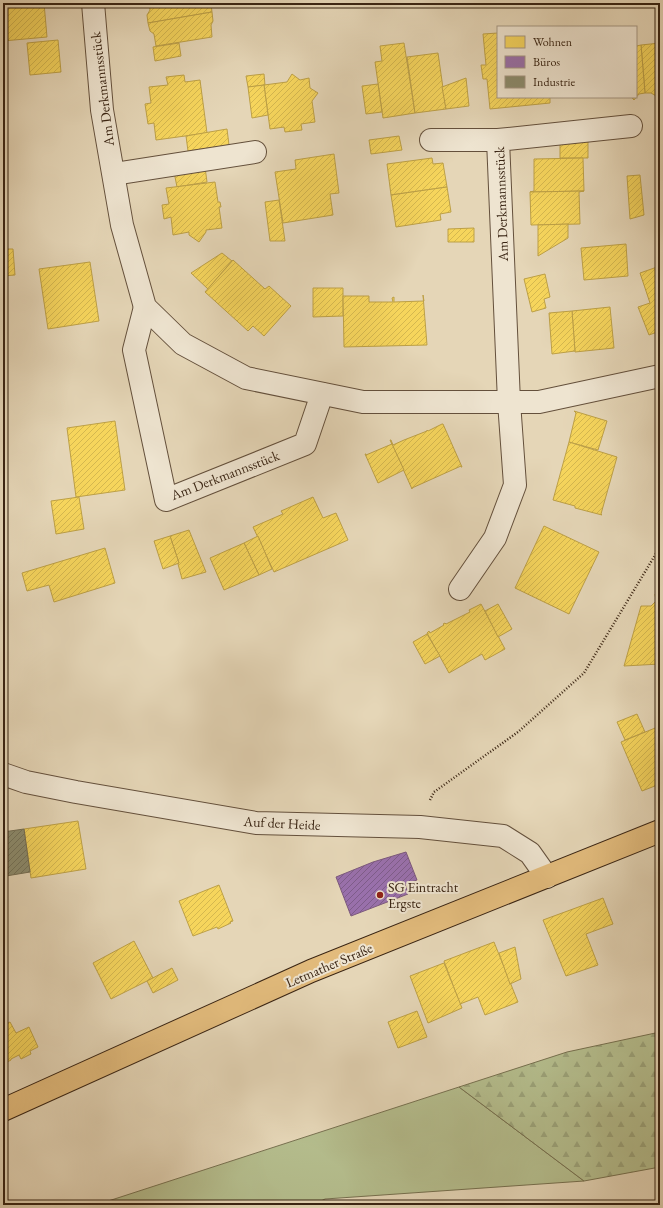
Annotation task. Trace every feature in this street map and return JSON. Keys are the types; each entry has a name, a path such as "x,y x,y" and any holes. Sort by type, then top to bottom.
{"main road":[{"name":"Letmather Straße","path":"3,1110 311,971 660,831"}],"street":[{"name":"Am Derkmannsstück","path":"93,3 102,110 122,225 145,307 134,350 166,500 305,444 322,394"},
{"name":"Am Derkmannsstück","path":"460,590 495,538 515,485 509,402 498,140 631,126"},
{"path":"431,140 498,140"},
{"path":"114,174 255,152"},
{"path":"145,307 183,344 246,378 363,402 539,402 660,376"},
{"name":"Auf der Heide","path":"3,774 26,782 76,792 256,823 420,827 503,836 530,853 547,877"},
{"path":"3,786 26,782"}],"path":[{"path":"434,792 518,732 584,673 660,548"}],"green space":[{"path":"660,1032 660,1167 584,1181 459,1087 567,1052"},
{"path":"459,1087 584,1181 325,1199 313,1205 96,1205"}],"building: Wohnen":[{"path":"3,3 44,3 47,37 3,41"},
{"path":"149,3 209,3 211,4 212,12 148,23 147,15 150,10"},
{"path":"212,12 212,37 156,46 154,34 150,31 148,23"},
{"path":"497,33 497,98 550,98 550,103 490,109 487,79 483,79 481,65 486,65 483,34"},
{"path":"58,40 61,72 30,75 27,43"},
{"path":"179,43 181,56 155,61 153,47"},
{"path":"404,43 415,113 383,118 375,62 382,61 380,46"},
{"path":"660,43 660,95 658,97 651,93 645,93 641,45"},
{"path":"641,45 645,93 639,94 637,96 637,46"},
{"path":"438,53 446,109 415,113 407,57"},
{"path":"264,74 265,85 248,87 246,76"},
{"path":"292,74 300,80 309,78 310,88 318,93 312,101 315,122 301,124 302,130 285,132 284,127 270,129 264,85 287,82"},
{"path":"184,75 185,82 200,80 207,133 156,140 154,123 148,124 145,104 151,103 149,87 168,85 166,77"},
{"path":"466,78 469,106 446,109 442,87"},
{"path":"378,84 382,112 366,114 362,86"},
{"path":"264,85 268,115 252,118 248,87"},
{"path":"657,125 660,125 660,159"},
{"path":"227,129 229,145 188,151 186,136"},
{"path":"399,136 402,150 371,154 369,140"},
{"path":"588,139 588,158 560,158 560,141"},
{"path":"334,154 339,193 330,194 333,215 283,223 275,172 296,169 295,160"},
{"path":"432,158 433,164 443,163 447,187 391,195 387,164"},
{"path":"583,158 584,191 530,192 534,191 534,159"},
{"path":"656,163 660,163 660,184 658,184"},
{"path":"205,167 207,182 177,187 174,172"},
{"path":"640,175 644,215 630,219 627,176"},
{"path":"215,182 218,202 220,202 221,207 219,207 222,228 206,230 199,242 189,235 189,232 173,235 171,217 164,219 162,205 169,204 166,188"},
{"path":"447,187 451,212 440,214 441,220 396,227 391,195"},
{"path":"584,191 579,192 580,224 531,225 530,192"},
{"path":"279,200 285,241 270,241 265,202"},
{"path":"568,224 568,238 538,256 538,225"},
{"path":"474,228 474,242 448,242 448,229"},
{"path":"626,244 628,276 584,280 581,248"},
{"path":"3,249 13,249 15,275 3,276"},
{"path":"222,253 232,261 208,289 191,273"},
{"path":"233,260 265,289 269,286 291,306 264,336 253,326 248,331 205,292"},
{"path":"90,262 99,321 48,329 39,269"},
{"path":"660,266 660,331 649,335 638,307 650,303 640,273"},
{"path":"545,274 550,297 544,299 546,308 532,312 524,279"},
{"path":"313,288 343,288 343,316 313,317"},
{"path":"343,296 369,296 369,302 393,302 392,298 394,297 394,302 423,301 427,345 344,347"},
{"path":"610,307 614,348 575,352 572,311"},
{"path":"572,311 575,351 552,354 549,313"},
{"path":"574,411 607,421 598,450 569,442 576,413"},
{"path":"115,421 125,490 76,497 67,428"},
{"path":"442,424 462,467 461,466 412,489 390,440 393,445"},
{"path":"569,442 617,457 601,514 602,515 575,508 575,506 553,500"},
{"path":"392,444 404,470 378,483 365,454 366,455"},
{"path":"79,497 84,529 56,534 51,501"},
{"path":"313,497 323,518 336,513 348,540 274,572 253,527 283,514 281,511"},
{"path":"544,526 599,552 569,614 515,588"},
{"path":"189,530 206,572 182,579 179,563 170,536"},
{"path":"170,536 179,563 163,569 154,541"},
{"path":"258,536 272,569 259,575 244,543"},
{"path":"244,543 259,575 224,590 210,558"},
{"path":"105,548 115,583 54,602 49,585 27,591 22,573"},
{"path":"655,594 660,594 660,664 624,666 641,606 651,606 656,601"},
{"path":"481,604 505,649 485,660 482,654 449,673 427,633 429,631 430,633 444,625 443,624 446,624 470,612 469,610"},
{"path":"498,604 512,629 498,637 485,611"},
{"path":"427,634 440,656 425,664 413,642"},
{"path":"637,714 645,732 625,740 617,722"},
{"path":"660,726 660,784 642,791 621,742"},
{"path":"78,821 86,869 31,878 24,829"},
{"path":"219,885 233,921 218,929 217,927 193,936 179,901"},
{"path":"603,898 613,924 586,934 598,965 566,976 543,920"},
{"path":"134,941 153,978 111,999 93,963"},
{"path":"494,942 518,1002 485,1015 478,997 460,1004 444,961"},
{"path":"515,947 521,979 510,984 499,953"},
{"path":"444,963 462,1008 428,1023 410,976"},
{"path":"172,968 178,980 153,993 147,981"},
{"path":"417,1011 427,1037 398,1048 388,1022"},
{"path":"10,1022 16,1033 29,1027 38,1047 30,1051 31,1054 21,1059 19,1055 3,1064 3,1025"}],"building: Büros":[{"path":"406,852 417,880 405,884 408,894 351,916 336,877 373,862"}],"building: Industrie":[{"path":"24,829 30,872 6,876 3,862 3,832"}],"place":[{"name":"SG Eintracht Ergste","path":"380,895"}]}
